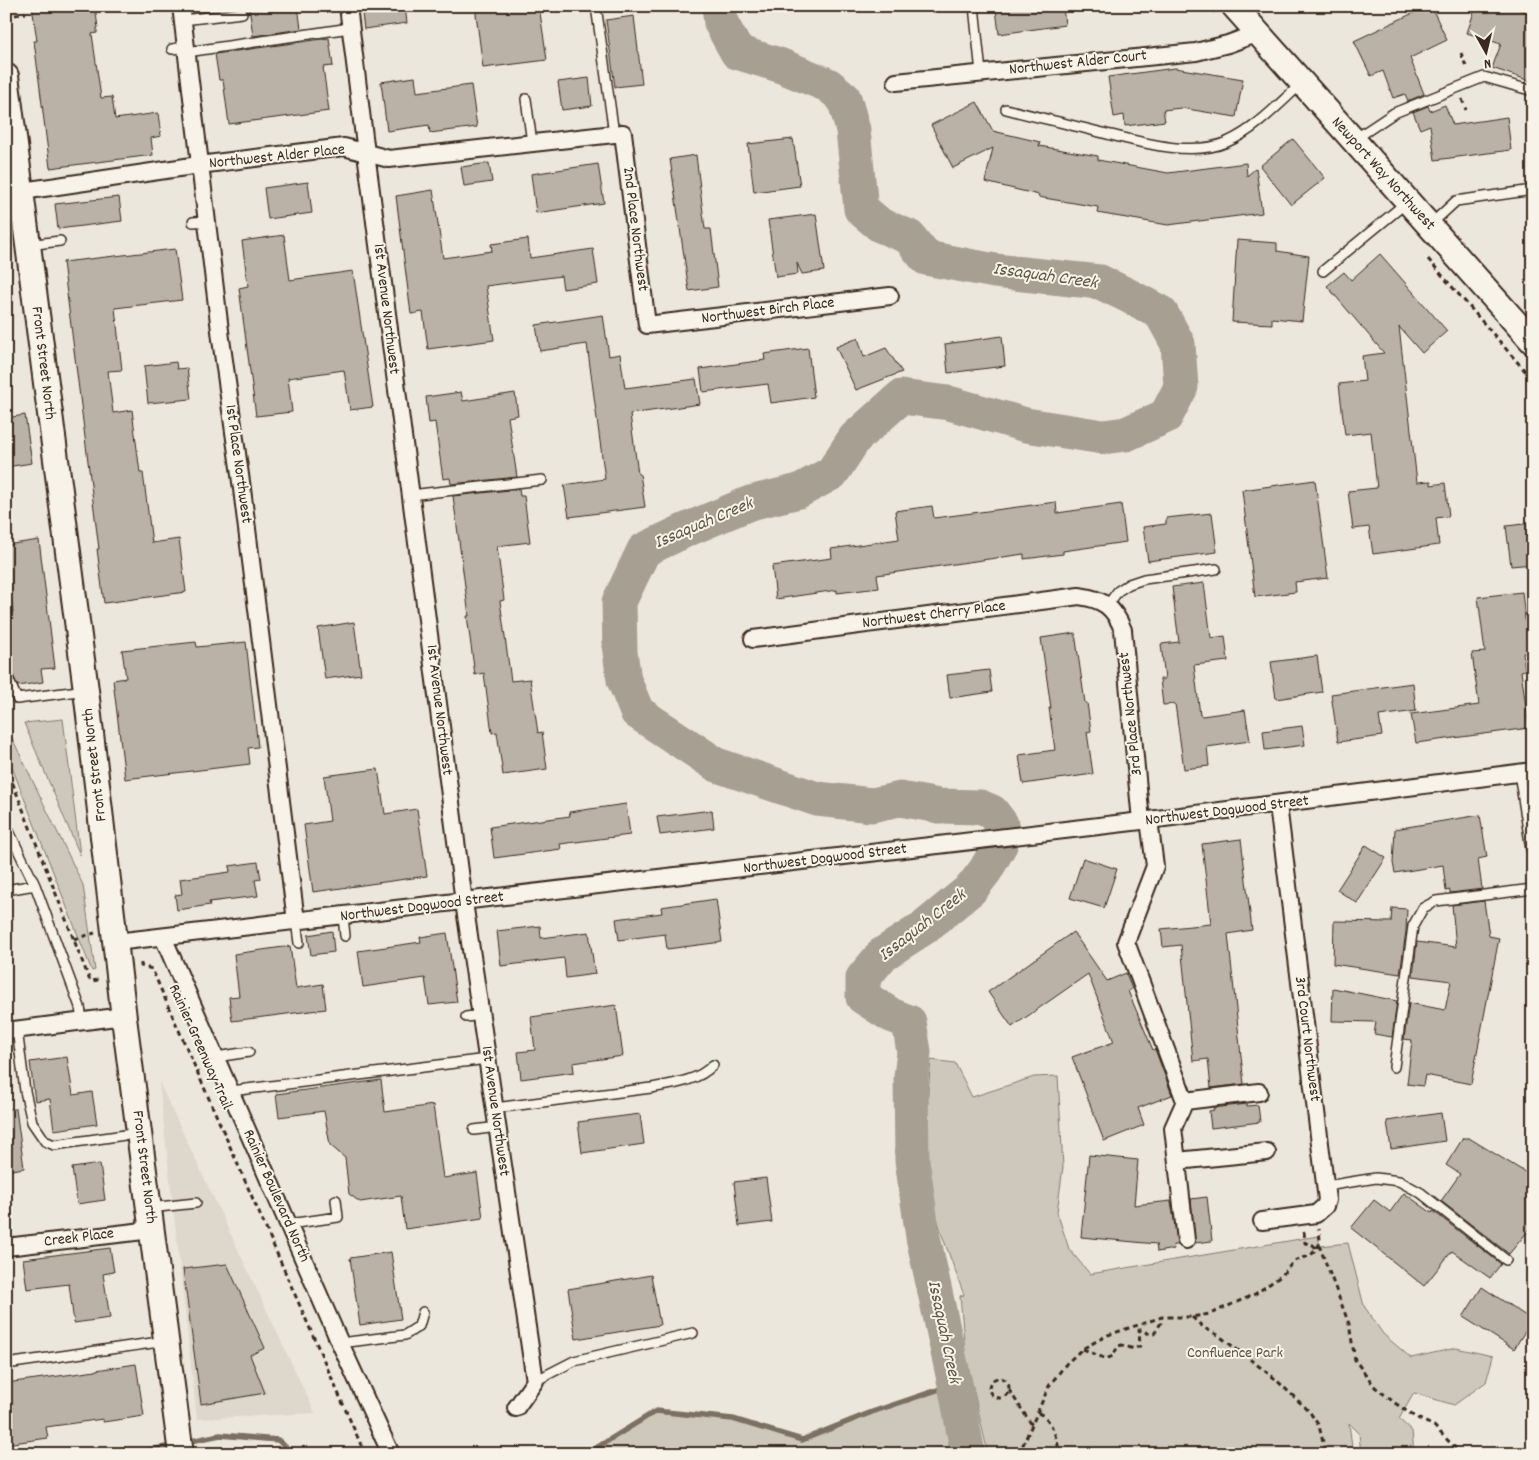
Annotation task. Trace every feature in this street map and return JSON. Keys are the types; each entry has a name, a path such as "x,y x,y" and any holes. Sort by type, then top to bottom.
{"main road":[{"name":"Newport Way Northwest","path":"1234,6 1533,342"},
{"name":"Front Street North","path":"6,76 17,201 28,245 86,690 105,942 124,1016 181,1454"}],"street":[{"name":"1st Avenue Northwest","path":"348,6 464,902 473,1016 487,1059 535,1381"},
{"name":"1st Place Northwest","path":"182,13 184,81 199,164 200,222 221,339 242,489 296,921"},
{"name":"Northwest Alder Court","path":"896,82 1196,52 1228,44 1258,33"},
{"name":"Northwest Alder Place","path":"17,201 51,187 199,164 344,147 389,159 619,134"},
{"name":"2nd Place Northwest","path":"619,134 647,325"},
{"name":"Northwest Birch Place","path":"647,325 890,296"},
{"name":"Northwest Cherry Place","path":"753,638 1079,596 1092,598 1109,608"},
{"name":"3rd Place Northwest","path":"1109,608 1118,618 1123,630 1145,821 1155,866 1126,942 1184,1101"},
{"name":"Northwest Dogwood Street","path":"105,942 464,902 1145,821 1526,772"},
{"name":"3rd Court Northwest","path":"1262,1220 1316,1214 1326,1206 1327,1200 1278,805"},
{"name":"Rainier Boulevard North","path":"163,937 340,1343 391,1454"},
{"path":"12,1030 124,1016"},
{"path":"1186,1240 1174,1128 1184,1101 1260,1092"},
{"path":"1177,1161 1267,1152"},
{"name":"Creek Place","path":"6,1247 151,1219"},
{"path":"516,1408 535,1381"}],"lane":[{"path":"596,6 619,134"},
{"path":"974,6 980,73"},
{"path":"182,13 242,13"},
{"path":"182,49 350,28"},
{"path":"1353,140 1394,113 1484,77 1533,91"},
{"path":"1006,109 1150,144 1178,148 1206,148 1226,143 1244,133 1302,83"},
{"path":"526,99 532,143"},
{"path":"1429,226 1456,201 1533,190"},
{"path":"1323,270 1408,201"},
{"path":"28,245 60,241"},
{"path":"410,495 542,480"},
{"path":"1109,608 1118,591 1128,584 1144,579 1216,569"},
{"path":"6,674 17,699 86,690"},
{"path":"1526,772 1531,849 1533,851"},
{"path":"6,824 35,886 80,1007 82,1021"},
{"path":"6,890 35,886"},
{"path":"1394,1067 1413,926 1423,908 1436,901 1533,889"},
{"path":"343,916 345,936"},
{"path":"296,921 299,943"},
{"path":"12,1030 32,1122 45,1141 54,1145 140,1134"},
{"path":"216,1057 249,1052"},
{"path":"230,1091 487,1059"},
{"path":"495,1108 675,1084 706,1072 713,1065"},
{"path":"474,1130 498,1127"},
{"path":"1326,1186 1376,1178 1398,1181 1421,1193 1506,1260"},
{"path":"289,1224 338,1217 336,1200"},
{"path":"151,1219 196,1203"},
{"path":"340,1343 405,1334 419,1326 423,1312"},
{"path":"535,1381 574,1361 693,1332"},
{"path":"6,1364 166,1341"}],"path":[{"path":"15,15 26,13"},
{"path":"6,766 90,981 100,980"},
{"path":"74,939 94,933 105,942"},
{"name":"Rainier Greenway Trail","path":"141,960 141,966 152,969 365,1454"},
{"path":"1019,1454 1055,1376 1082,1349 1108,1335 1162,1316 1210,1314 1255,1294 1281,1276 1294,1261 1309,1256 1318,1247 1320,1240 1318,1226"},
{"path":"1305,1243 1318,1247 1326,1260 1349,1324 1355,1360 1375,1387 1415,1417 1434,1426 1461,1454"},
{"path":"1082,1349 1106,1359 1114,1356 1118,1346 1122,1344 1134,1349 1140,1346 1139,1330 1154,1334 1161,1323 1162,1316"},
{"path":"1192,1316 1204,1328 1218,1334 1273,1377 1309,1411 1319,1426 1326,1454"},
{"path":"1009,1390 1007,1395 997,1398 990,1392 989,1387 995,1378 1006,1380 1009,1390 1032,1425"},
{"path":"1038,1413 1045,1415 1050,1421 1061,1454"}],"shaded area":[{"path":"159,1082 315,1413 197,1419"}],"green space":[{"path":"63,719 80,855 24,723"},
{"path":"6,738 12,738 83,885 95,970 92,971 6,752"},
{"name":"Confluence Park","path":"931,1060 955,1063 972,1097 1034,1077 1058,1076 1063,1167 1057,1212 1069,1249 1090,1274 1318,1236 1320,1246 1348,1243 1364,1306 1383,1334 1411,1358 1456,1348 1493,1356 1486,1382 1454,1405 1414,1393 1399,1419 1412,1431 1414,1454 1361,1454 1359,1433 1349,1423 1353,1454 988,1454 965,1352 960,1296 964,1295 942,1235 926,1180 925,1122"},
{"path":"955,1384 968,1454 591,1454 596,1448 656,1411 733,1419 802,1440 872,1412"}],"building":[{"path":"32,6 95,6 98,28 97,33 92,34 101,98 112,97 115,119 158,113 161,136 151,138 153,155 50,168 34,41 37,41"},
{"path":"249,6 298,6 301,29 253,36"},
{"path":"361,6 405,6 407,23 364,29"},
{"path":"475,6 539,6 547,60 483,68"},
{"path":"1014,6 1063,6 1065,25 999,34 996,9"},
{"path":"1431,6 1447,40 1410,58 1424,94 1408,101 1405,94 1393,98 1383,71 1371,76 1354,41"},
{"path":"1476,6 1509,6 1533,14 1533,82 1492,68 1501,44 1467,33"},
{"path":"634,16 642,84 615,87 606,20"},
{"path":"329,38 333,66 323,67 329,111 229,124 223,80 219,80 215,54"},
{"path":"1175,68 1243,79 1236,117 1181,108 1163,110 1165,121 1125,126 1124,115 1114,117 1108,77"},
{"path":"415,77 417,92 471,85 477,127 430,133 429,125 387,131 381,82"},
{"path":"589,78 592,106 562,110 558,82"},
{"path":"977,102 993,131 1040,142 1039,146 1098,156 1098,160 1168,173 1246,163 1247,176 1256,168 1262,213 1168,225 1097,213 1098,207 1038,197 1039,195 985,182 993,148 953,168 931,125"},
{"path":"1445,105 1453,125 1507,117 1511,150 1435,160 1430,125 1420,129 1413,112 1428,106 1430,111"},
{"path":"793,139 800,186 754,192 748,144"},
{"path":"1293,139 1325,178 1291,205 1260,166"},
{"path":"696,155 705,229 711,229 718,287 689,291 670,159"},
{"path":"489,163 492,182 464,186 461,167"},
{"path":"598,164 604,203 536,213 531,174"},
{"path":"308,182 312,213 268,219 264,188"},
{"path":"433,190 443,258 492,251 491,244 528,239 530,258 593,249 598,284 563,289 561,276 486,286 494,340 428,349 423,312 411,314 396,196"},
{"path":"119,197 122,221 58,229 55,204"},
{"path":"816,214 824,271 802,274 797,263 798,274 776,277 768,220"},
{"path":"284,235 290,280 353,271 373,407 350,410 344,370 288,378 292,412 256,416 239,288 248,286 242,241"},
{"path":"1237,240 1277,243 1277,251 1309,256 1302,321 1272,318 1272,324 1232,322"},
{"path":"175,249 182,300 115,308 122,370 108,371 113,413 132,410 140,473 143,473 152,543 179,539 186,592 104,603 63,262"},
{"path":"1380,254 1447,331 1422,353 1399,327 1417,482 1431,481 1431,485 1445,483 1449,516 1436,518 1439,545 1373,554 1369,527 1353,529 1348,491 1377,488 1371,432 1345,435 1339,384 1365,381 1362,356 1384,353 1327,286 1344,272 1351,280"},
{"path":"603,315 609,356 620,354 625,388 696,379 700,404 630,414 638,474 640,474 645,507 569,517 564,485 605,479 587,344 540,351 536,325"},
{"path":"1002,336 1005,366 948,373 945,344"},
{"path":"858,338 864,357 886,348 902,372 856,390 836,347"},
{"path":"808,348 814,397 771,403 768,384 703,392 700,369 765,360 764,354"},
{"path":"176,362 177,369 187,368 191,399 148,403 144,366"},
{"path":"461,392 463,401 515,393 518,415 508,417 517,477 451,484 450,478 443,479 435,422 429,423 426,397"},
{"path":"25,415 32,463 6,467 6,418"},
{"path":"1315,480 1328,578 1295,582 1296,592 1255,597 1242,490"},
{"path":"519,489 520,496 524,496 530,542 497,546 504,600 500,601 511,681 530,679 538,733 542,732 547,769 503,775 497,732 492,733 484,673 475,675 453,496"},
{"path":"1056,502 1057,513 1121,504 1126,542 1063,551 1063,554 1024,559 1024,554 877,575 879,588 837,593 837,590 776,599 772,566 832,558 831,549 899,539 895,511 932,506 934,518"},
{"path":"1212,513 1217,552 1148,561 1143,527 1166,524 1166,518"},
{"path":"1533,523 1533,564 1511,566 1506,526"},
{"path":"39,540 55,668 41,669 43,682 18,686 11,671 6,633 6,613 13,612 6,562 6,545"},
{"path":"1204,583 1211,638 1225,636 1228,661 1194,665 1200,715 1245,710 1250,741 1207,747 1209,766 1184,769 1175,704 1163,705 1160,679 1165,679 1161,644 1179,642 1172,587"},
{"path":"1522,592 1529,653 1523,653 1525,670 1521,671 1529,728 1416,743 1411,714 1479,705 1472,653 1485,652 1478,597"},
{"path":"354,622 361,674 325,679 318,628"},
{"path":"1075,633 1091,731 1087,732 1093,774 1023,784 1019,755 1055,750 1041,638"},
{"path":"196,642 197,647 246,642 258,747 248,748 250,764 125,779 113,680 126,678 122,650"},
{"path":"1317,656 1322,692 1276,699 1271,662"},
{"path":"989,670 992,692 950,698 947,675"},
{"path":"1413,683 1416,711 1379,716 1382,736 1338,742 1331,694"},
{"path":"1302,726 1305,745 1265,750 1263,731"},
{"path":"378,769 385,814 417,809 427,876 313,892 304,825 330,821 324,776"},
{"path":"626,804 630,835 560,844 561,849 494,858 490,827 570,816 569,812"},
{"path":"712,810 714,828 660,835 657,817"},
{"path":"1480,815 1487,857 1478,859 1482,889 1450,893 1450,890 1446,891 1443,865 1395,873 1393,863 1395,829"},
{"path":"1241,839 1252,930 1228,934 1244,1084 1211,1088 1208,1059 1193,1061 1181,945 1163,947 1161,929 1211,924 1202,844"},
{"path":"1366,845 1386,858 1357,903 1337,890"},
{"path":"1083,858 1117,869 1104,908 1070,898"},
{"path":"258,862 261,879 255,880 258,896 209,902 210,905 177,910 175,895 182,894 180,879 230,872 229,866"},
{"path":"716,899 722,942 667,949 665,934 619,940 616,919 662,913 661,907"},
{"path":"1484,901 1489,936 1499,938 1471,1084 1425,1075 1423,1086 1407,1084 1412,1040 1404,1039 1409,1003 1445,1010 1451,981 1413,976 1417,942 1456,947 1452,905"},
{"path":"1392,908 1407,909 1400,974 1333,964 1334,921 1391,922"},
{"path":"540,926 541,938 589,932 595,974 566,978 564,958 501,966 497,931"},
{"path":"332,931 334,952 311,955 308,935"},
{"path":"1073,932 1107,981 1126,973 1132,989 1128,991 1153,1050 1155,1049 1172,1095 1138,1108 1144,1125 1104,1141 1072,1057 1114,1042 1088,974 1012,1027 988,992"},
{"path":"447,933 457,1002 429,1005 425,978 363,987 358,951 421,942 420,937"},
{"path":"290,946 296,988 323,984 326,1009 232,1021 229,997 239,996 234,954"},
{"path":"1333,988 1397,1001 1392,1037 1374,1034 1376,1022 1332,1021"},
{"path":"616,1005 623,1056 573,1063 574,1072 521,1079 518,1052 535,1050 531,1017"},
{"path":"67,1057 73,1095 92,1092 97,1124 54,1130 50,1099 35,1101 30,1062"},
{"path":"381,1080 385,1112 433,1105 443,1178 477,1173 483,1218 405,1229 401,1196 360,1202 349,1194 345,1158 330,1145 324,1111 279,1117 276,1094"},
{"path":"1247,1104 1247,1106 1258,1105 1260,1122 1211,1128 1209,1111 1214,1110 1213,1108"},
{"path":"6,1109 16,1109 24,1168 6,1171"},
{"path":"1441,1113 1445,1141 1391,1149 1387,1121"},
{"path":"640,1114 644,1144 582,1153 578,1122"},
{"path":"1463,1138 1469,1138 1533,1177 1533,1225 1509,1254 1441,1201 1460,1174 1446,1165"},
{"path":"1089,1155 1138,1160 1134,1205 1171,1201 1178,1245 1173,1245 1174,1249 1157,1252 1156,1244 1081,1237"},
{"path":"100,1164 105,1200 77,1204 72,1168"},
{"path":"766,1178 772,1222 739,1226 734,1182"},
{"path":"1404,1193 1432,1213 1433,1211 1501,1264 1490,1278 1452,1251 1424,1286 1351,1228 1374,1200 1390,1212"},
{"path":"1207,1197 1212,1241 1195,1243 1191,1199"},
{"path":"110,1248 114,1272 103,1274 110,1318 74,1323 69,1284 27,1289 23,1259"},
{"path":"391,1252 401,1319 360,1325 350,1258"},
{"path":"227,1264 265,1348 250,1355 265,1393 201,1404 183,1269"},
{"path":"651,1275 660,1325 576,1339 568,1289"},
{"path":"1482,1287 1532,1320 1514,1349 1463,1317"},
{"path":"136,1364 144,1416 103,1422 103,1419 46,1427 48,1438 6,1444 6,1383"}],"waterway":[{"name":"Issaquah Creek","path":"719,6 721,23 737,52 779,65 828,85 844,98 853,130 861,209 880,225 909,237 926,258 995,271 1100,282 1161,313 1178,344 1181,387 1166,416 1126,434 1103,437 1026,425 949,403 901,397 855,438 832,473 799,491 750,503 644,550 619,602 620,652 624,680 637,712 717,765 817,799 872,805 900,799 939,806 980,807 992,812 1001,824 1001,843 985,871 971,889 925,927 883,954 863,978 863,997 891,1015 909,1022 914,1052 911,1077 912,1160 923,1237 968,1454"},
{"path":"591,1454 596,1448 656,1411 733,1419 802,1440 872,1412 955,1384"},
{"path":"186,1442 220,1435 278,1440 293,1454"},
{"path":"133,1454 175,1445"},
{"path":"6,1452 12,1454"}]}
